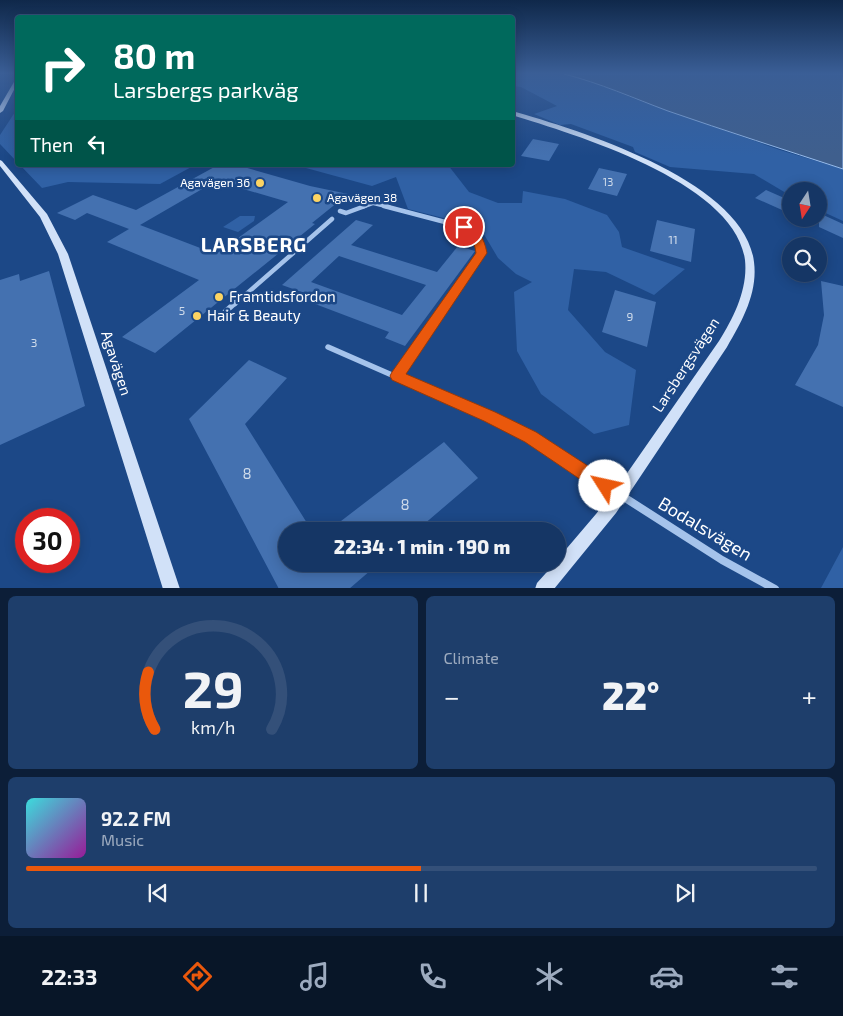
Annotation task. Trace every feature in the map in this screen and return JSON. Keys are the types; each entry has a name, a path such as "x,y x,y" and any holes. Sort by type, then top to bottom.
{"street":[{"name":"Larsbergsvägen","path":"515,114 614,148 643,160 679,179 707,199 730,220 745,244 751,269 743,305 722,348 620,496 543,588"},
{"name":"Agavägen","path":"0,162 44,216 63,254 172,588"},
{"path":"340,211 346,213 372,203 464,227 472,231 480,240 482,253 397,376"},
{"path":"225,312 332,219"},
{"name":"Bodalsvägen","path":"328,347 489,416 530,437 722,560 775,588"}],"shaded area":[{"path":"548,101 642,101 780,150 843,169 843,221 828,214 828,182 782,182 782,191 754,174 670,167 635,152 633,147 571,124 560,125 534,114 557,106"},
{"path":"643,101 843,101 843,169 690,118"},
{"path":"15,112 15,160 0,144 0,135"},
{"path":"22,167 191,167 160,184 68,182 42,188"},
{"path":"302,167 450,167 469,192 498,203 522,203 523,191 565,199 607,215 619,232 622,247 685,269 654,295 606,272 574,269 568,310 605,352 636,370 629,425 594,434 541,394 517,351 514,292 532,282 516,274 498,258 482,231 467,224 408,209 396,177 372,186"},
{"path":"240,216 255,216 254,221 238,232 223,227"},
{"path":"843,547 843,588 821,588"}],"building":[{"path":"533,139 559,144 549,161 521,156"},
{"path":"214,167 244,167 310,186 348,194 312,223 315,224 155,353 122,337 199,280 107,242 129,229 87,213 75,220 57,213 93,195 136,210","holes":["216,181 288,202 216,254 140,225"]},
{"path":"599,168 627,174 617,196 588,189"},
{"path":"766,190 782,197 782,210 755,198"},
{"path":"828,217 843,224 843,238 821,228 828,228"},
{"path":"356,220 373,225 351,245 437,272 458,246 475,251 405,346 385,338 389,332 302,299 307,294 282,285","holes":["339,256 426,285 402,315 311,282"]},
{"path":"657,220 695,229 691,262 650,251"},
{"path":"49,271 85,406 0,445 0,280 19,274 20,281"},
{"path":"821,282 843,286 843,407 795,385 818,345 824,315"},
{"path":"615,290 656,302 647,347 602,332"},
{"path":"249,360 287,378 245,424 306,522 278,522 278,572 369,572 350,588 278,588 189,419"},
{"path":"444,442 478,478 427,522 340,522"}],"place":[{"name":"Agavägen 36","path":"260,183"},
{"name":"Agavägen 38","path":"317,198"},
{"name":"Framtidsfordon","path":"219,297"},
{"name":"Hair & Beauty","path":"197,316"}],"district":[{"name":"LARSBERG","path":"254,245"}],"route":[{"path":"464,227 472,231 480,240 482,253 397,376 489,416 530,437 605,486"}]}
